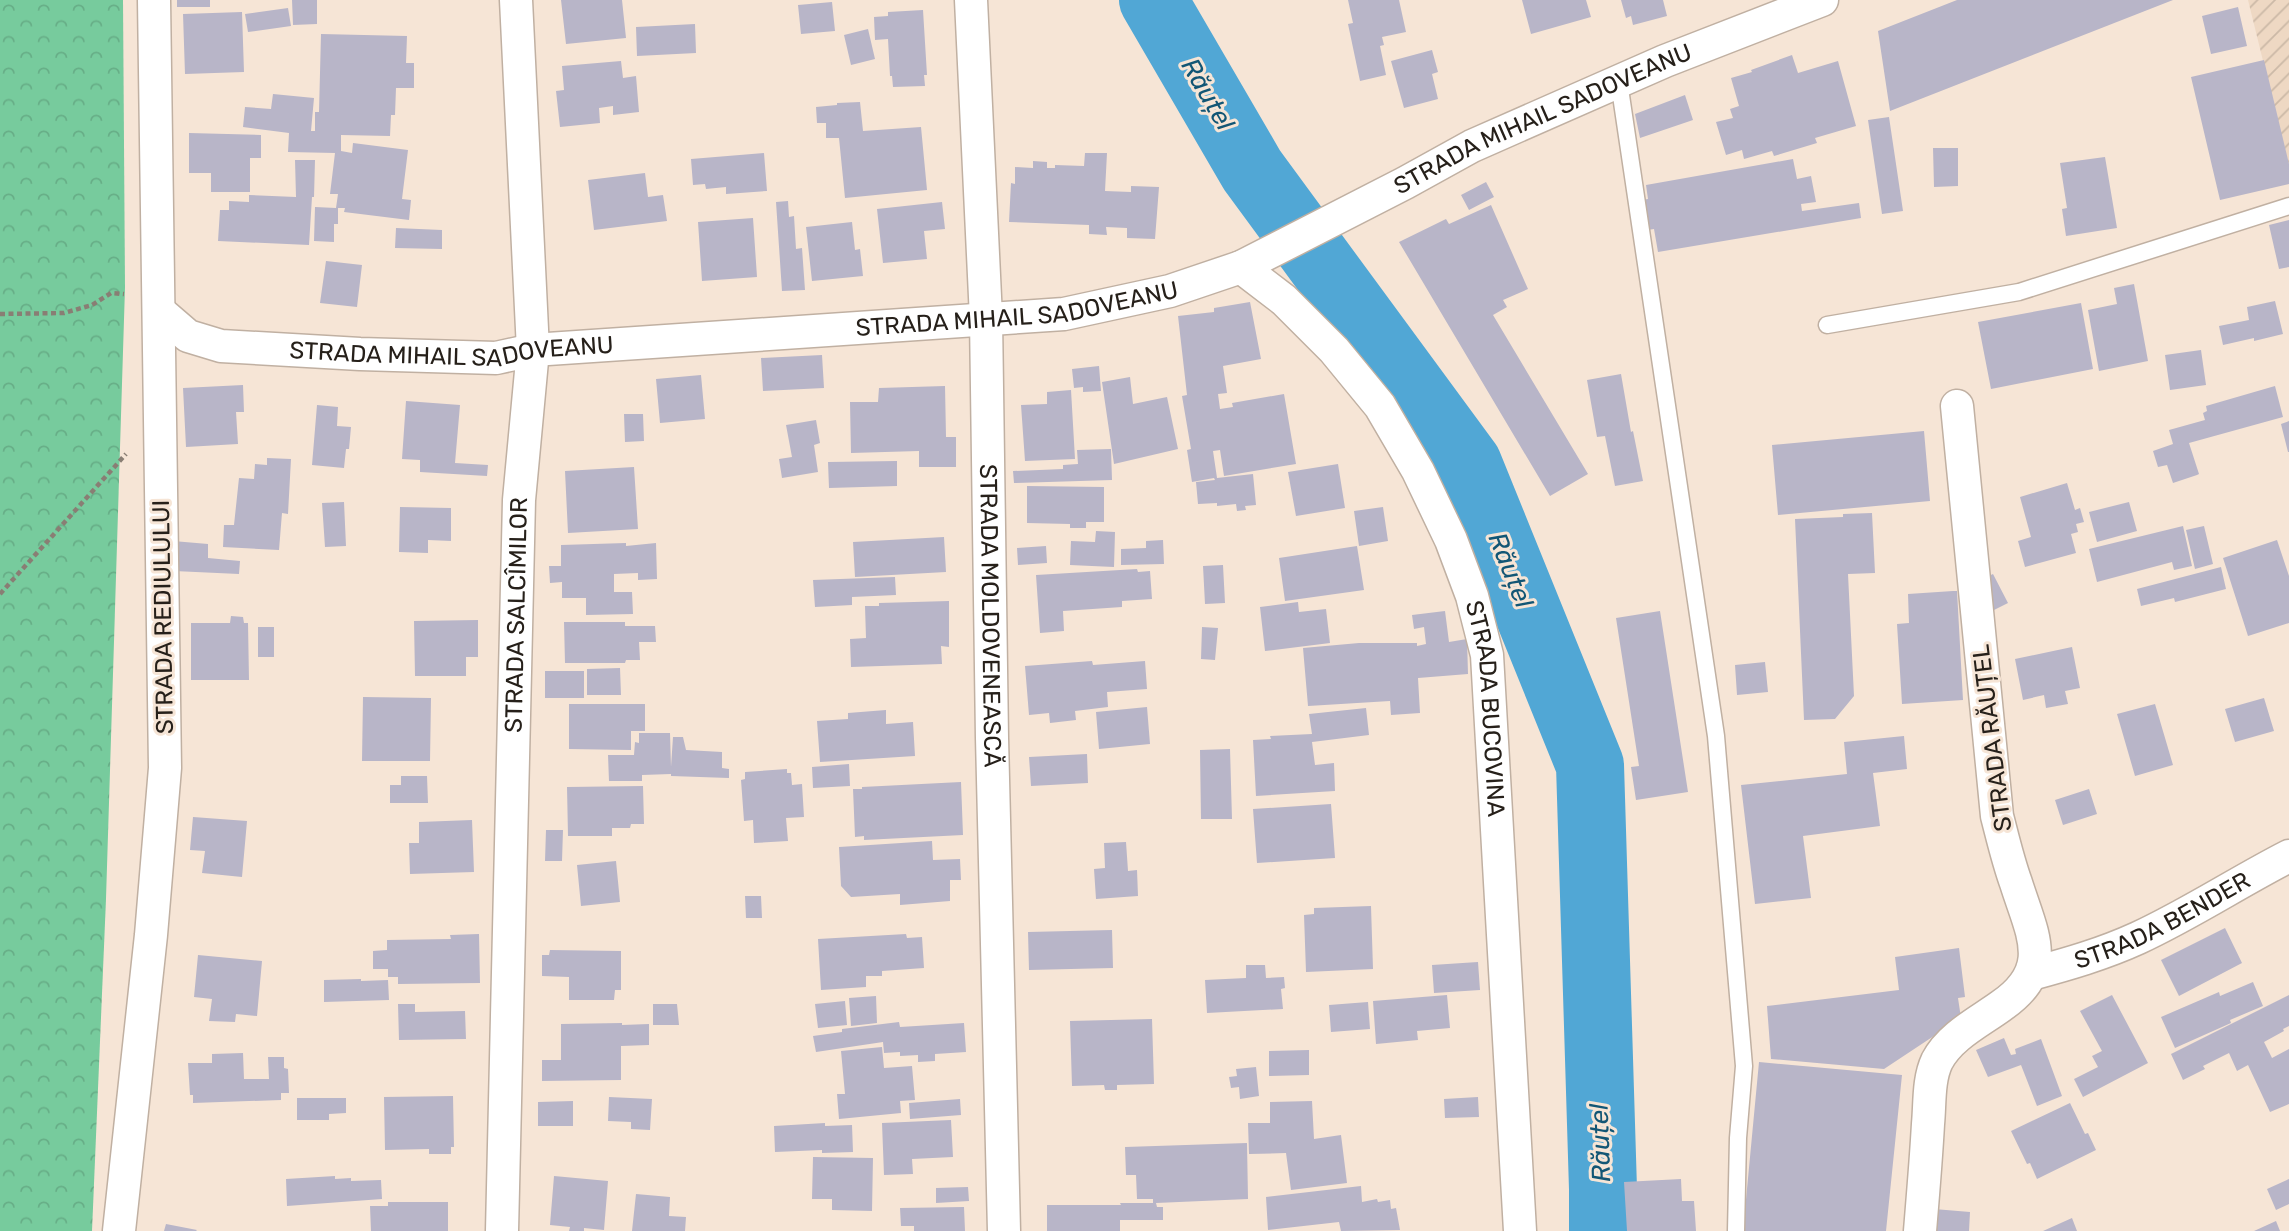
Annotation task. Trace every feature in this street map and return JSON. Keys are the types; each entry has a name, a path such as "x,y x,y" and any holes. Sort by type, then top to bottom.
{"street":[{"name":"STRADA REDIULULUI","path":"119,1231 165,768 154,0"},
{"name":"STRADA SALCÎMILOR","path":"502,1231 519,500 533,350 516,0"},
{"name":"STRADA MOLDOVENEASCĂ","path":"971,0 986,318 992,752 1004,1231"},
{"name":"STRADA MIHAIL SADOVEANU","path":"159,311 188,336 221,346 496,358 533,350 1064,314 1170,291 1249,263 1472,146 1665,61 1822,0"},
{"name":"STRADA BUCOVINA","path":"1249,263 1334,349 1380,406 1418,471 1451,540 1472,596 1487,655 1520,1231"},
{"name":"STRADA RĂUȚEL","path":"1957,406 1997,816 2036,944 2031,974"},
{"name":"STRADA BENDER","path":"2031,974 2086,960 2139,938 2289,856"},
{"path":"1920,1231 1932,1073 1948,1045 2012,999 2024,987 2031,974"}],"lane":[{"path":"1619,82 1716,736 1744,1066 1738,1138 1736,1231"},
{"path":"1827,325 2019,292 2289,206"}],"path":[{"path":"0,314 64,313 92,305 111,293 136,294 159,311"},
{"path":"0,594 160,416"}],"shaded area":[{"path":"2248,0 2289,0 2289,166"}],"green space":[{"path":"0,0 123,0 125,287 106,899 92,1231 0,1231"}],"building":[{"path":"177,0 210,0 210,7 177,7"},
{"path":"292,0 317,0 317,24 293,25"},
{"path":"561,0 622,0 626,38 566,44"},
{"path":"1348,0 1399,0 1406,32 1382,37 1384,45 1380,46 1386,75 1360,81 1348,24 1353,23"},
{"path":"1522,0 1586,0 1591,17 1531,34"},
{"path":"1621,0 1663,0 1667,16 1633,25 1631,16 1626,18"},
{"path":"1957,0 2173,0 1890,111 1878,31"},
{"path":"832,2 835,31 801,34 798,5"},
{"path":"2238,7 2247,46 2211,54 2202,16"},
{"path":"288,8 291,26 248,32 245,14"},
{"path":"923,10 927,75 924,75 925,86 893,87 888,39 875,40 874,17 888,16 888,12"},
{"path":"242,12 244,72 185,74 183,14"},
{"path":"695,24 696,53 637,56 636,27"},
{"path":"868,29 875,59 851,65 844,35"},
{"path":"321,34 407,36 406,63 414,63 414,88 396,88 395,115 391,115 390,136 341,135 341,151 352,153 353,143 408,150 402,199 411,200 409,220 344,212 345,208 338,208 338,224 334,224 334,242 314,241 315,207 336,208 338,194 330,194 335,153 288,152 289,133 243,127 245,107 271,109 273,94 314,98 311,131 315,131 315,112 319,112"},
{"path":"1432,50 1438,72 1432,74 1438,99 1404,108 1391,61"},
{"path":"1792,55 1798,73 1838,61 1856,126 1815,138 1817,143 1774,156 1772,151 1744,159 1742,150 1726,155 1716,122 1733,118 1730,109 1739,106 1731,78"},
{"path":"2264,60 2289,164 2289,184 2220,200 2191,77"},
{"path":"621,61 623,78 636,76 639,112 613,115 613,106 599,108 600,123 560,127 556,91 564,90 562,66"},
{"path":"1685,95 1693,120 1640,138 1635,114"},
{"path":"860,102 863,131 921,127 927,190 845,198 839,138 826,138 826,123 817,123 816,107"},
{"path":"1889,117 1903,211 1882,214 1868,120"},
{"path":"189,133 261,135 261,158 250,158 250,192 211,192 211,173 189,173"},
{"path":"1933,148 1958,148 1958,186 1934,187"},
{"path":"764,153 767,191 726,194 726,187 706,189 705,184 693,185 691,159"},
{"path":"1085,153 1107,153 1105,191 1131,192 1131,186 1159,187 1155,239 1127,238 1127,228 1106,227 1107,235 1089,234 1089,225 1009,222 1011,183 1015,184 1015,167 1033,168 1033,161 1047,162 1047,168 1055,168 1055,165 1084,166"},
{"path":"2105,157 2117,228 2066,236 2062,209 2067,208 2060,163"},
{"path":"1793,159 1797,179 1811,176 1816,202 1801,204 1802,211 1859,203 1861,218 1658,252 1654,229 1641,231 1635,201 1648,199 1646,185"},
{"path":"295,160 315,160 309,245 218,241 220,210 229,210 229,201 249,202 249,195 296,197"},
{"path":"645,173 648,197 663,195 667,221 594,230 588,180"},
{"path":"1486,182 1494,197 1469,210 1461,195"},
{"path":"788,201 789,217 794,216 796,249 802,248 805,290 782,291 776,202"},
{"path":"942,202 945,229 924,231 927,259 883,263 877,209"},
{"path":"1491,205 1528,289 1503,300 1507,307 1493,315 1588,474 1550,496 1399,242 1446,219 1449,224"},
{"path":"753,218 757,277 702,281 698,222"},
{"path":"2289,220 2289,267 2279,269 2269,225"},
{"path":"852,222 855,250 860,249 863,276 812,281 806,227"},
{"path":"396,228 442,230 442,249 395,248"},
{"path":"326,261 362,265 357,307 320,303"},
{"path":"2134,284 2148,361 2099,371 2088,310 2117,304 2114,288"},
{"path":"2275,301 2283,334 2223,345 2219,326 2249,320 2247,307"},
{"path":"1250,302 1261,359 1223,366 1227,393 1218,394 1220,409 1233,407 1232,403 1284,394 1296,464 1224,476 1220,450 1213,451 1217,478 1253,474 1256,505 1245,506 1246,510 1237,511 1236,504 1198,504 1196,482 1215,480 1192,482 1187,450 1191,449 1182,396 1187,395 1178,316 1214,312 1214,308"},
{"path":"2081,303 2093,369 1991,389 1978,322"},
{"path":"2201,350 2206,385 2170,390 2165,355"},
{"path":"822,355 824,388 763,391 761,358"},
{"path":"1099,366 1101,391 1083,392 1083,387 1074,388 1072,369"},
{"path":"1621,374 1643,481 1615,486 1605,436 1597,437 1587,380"},
{"path":"701,375 705,419 660,423 656,379"},
{"path":"1130,377 1133,404 1167,397 1178,449 1114,464 1102,382"},
{"path":"243,385 244,412 236,412 238,444 186,447 183,388"},
{"path":"945,386 946,437 956,437 956,467 919,467 919,451 851,453 850,402 878,402 879,388"},
{"path":"2275,386 2283,417 2189,443 2199,474 2197,475 2173,483 2167,465 2158,467 2153,451 2173,444 2169,430 2205,420 2203,413 2207,411 2206,406"},
{"path":"1071,390 1075,459 1025,461 1021,405 1047,404 1047,392"},
{"path":"406,401 460,405 455,463 488,465 487,476 420,472 420,460 402,459"},
{"path":"317,405 338,407 337,426 351,427 344,468 312,465"},
{"path":"624,414 643,414 644,441 625,442"},
{"path":"816,420 820,443 814,445 818,472 782,478 779,459 792,457 786,425"},
{"path":"2289,421 2289,452 2288,452 2281,424"},
{"path":"1924,431 1930,501 1778,515 1772,445"},
{"path":"1111,449 1112,480 1014,483 1013,471 1063,469 1063,465 1078,464 1077,450"},
{"path":"267,458 291,459 288,514 282,513 279,550 223,547 224,525 234,525 239,478 254,479 255,464 267,465"},
{"path":"897,461 897,486 829,488 828,462"},
{"path":"1338,464 1345,508 1296,516 1288,472"},
{"path":"634,467 638,529 568,533 565,471"},
{"path":"2067,483 2075,510 2080,508 2084,522 2076,524 2078,532 2071,534 2076,553 2025,567 2018,541 2031,537 2020,497"},
{"path":"1027,486 1104,487 1104,522 1086,522 1086,528 1070,528 1070,524 1027,523"},
{"path":"344,502 346,546 325,547 322,503"},
{"path":"2129,502 2137,531 2097,542 2089,512"},
{"path":"400,507 451,508 451,541 428,540 428,553 399,552"},
{"path":"1383,507 1388,541 1359,546 1354,511"},
{"path":"1872,513 1875,573 1848,574 1854,696 1835,719 1804,720 1795,519"},
{"path":"2183,526 2192,566 2174,570 2172,562 2097,582 2089,549"},
{"path":"2204,526 2213,564 2195,569 2186,530"},
{"path":"1096,531 1115,532 1114,567 1070,565 1071,541 1095,542"},
{"path":"944,537 946,572 855,577 853,542"},
{"path":"1163,540 1164,564 1121,565 1121,549 1146,548 1146,541"},
{"path":"2277,540 2289,576 2289,623 2248,636 2223,558"},
{"path":"173,541 208,544 208,558 240,561 239,574 174,571"},
{"path":"626,543 626,546 656,543 657,579 638,580 638,573 614,574 614,592 632,592 633,614 586,615 586,598 562,598 562,582 550,583 549,566 561,566 561,545"},
{"path":"1046,546 1047,563 1018,565 1017,548"},
{"path":"1357,546 1364,590 1285,601 1279,558"},
{"path":"1223,565 1225,603 1205,604 1203,566"},
{"path":"2221,567 2226,589 2175,602 2174,598 2141,606 2137,589"},
{"path":"1137,569 1138,572 1150,571 1152,599 1122,601 1122,607 1063,611 1064,631 1040,633 1036,575"},
{"path":"1993,574 2008,603 1990,612 1976,582"},
{"path":"895,577 896,595 852,597 852,605 815,607 813,580"},
{"path":"1957,591 1963,700 1902,704 1897,624 1909,623 1908,594"},
{"path":"949,601 949,647 941,646 942,664 851,667 850,639 866,638 865,606 879,606 879,603"},
{"path":"1298,602 1299,612 1326,609 1330,643 1265,651 1260,607"},
{"path":"1445,611 1449,642 1467,639 1468,674 1418,678 1420,713 1391,715 1390,701 1308,706 1303,648 1359,643 1417,643 1417,646 1426,644 1424,627 1414,629 1412,615"},
{"path":"1660,611 1688,792 1636,800 1631,767 1639,766 1616,618"},
{"path":"231,616 243,617 244,623 248,623 249,680 191,680 191,623 230,623"},
{"path":"478,620 478,657 466,657 466,676 415,676 414,621"},
{"path":"564,622 625,622 625,626 655,626 656,642 639,642 640,660 626,660 625,663 565,663"},
{"path":"258,627 274,627 274,657 258,657"},
{"path":"1202,627 1218,628 1215,660 1201,659"},
{"path":"2072,647 2080,688 2065,691 2068,704 2046,708 2044,695 2023,700 2015,659"},
{"path":"1092,661 1093,665 1145,661 1147,689 1107,692 1108,707 1075,711 1076,720 1050,723 1049,713 1029,715 1025,666"},
{"path":"1765,662 1768,692 1737,695 1735,665"},
{"path":"620,668 621,695 587,695 587,669"},
{"path":"545,671 584,671 584,698 545,698"},
{"path":"363,697 431,698 430,761 362,761"},
{"path":"2264,698 2274,731 2235,742 2225,709"},
{"path":"569,704 645,704 645,731 631,731 631,750 569,749"},
{"path":"2155,704 2173,765 2135,776 2117,714"},
{"path":"1147,707 1150,744 1099,749 1096,712"},
{"path":"1366,708 1369,735 1312,742 1315,765 1334,763 1335,791 1256,796 1253,740 1271,739 1270,736 1312,734 1309,714"},
{"path":"886,710 886,724 913,722 915,756 820,762 817,721 848,719 848,713"},
{"path":"639,733 670,733 671,767 673,737 683,737 686,750 722,752 722,768 729,769 729,778 671,774 642,775 642,781 609,781 608,755 634,755 635,742 639,743"},
{"path":"1904,736 1907,769 1873,773 1880,826 1803,836 1811,898 1755,904 1741,785 1847,774 1844,742"},
{"path":"1230,749 1232,819 1201,819 1200,750"},
{"path":"1087,754 1088,783 1031,786 1029,757"},
{"path":"849,764 850,786 813,788 812,767"},
{"path":"787,769 787,773 791,773 792,785 802,784 804,817 786,818 788,841 754,843 753,820 744,821 741,780 745,779 745,772"},
{"path":"401,776 427,776 428,803 390,803 390,785 401,785"},
{"path":"961,782 963,835 864,840 864,836 855,837 853,789"},
{"path":"643,786 644,824 631,824 630,828 612,828 612,836 568,836 567,787"},
{"path":"2089,789 2097,814 2063,825 2055,800"},
{"path":"1331,804 1335,858 1257,863 1253,809"},
{"path":"193,817 247,821 242,877 202,873 205,851 190,850"},
{"path":"472,820 474,872 410,874 409,843 419,843 419,822"},
{"path":"546,830 563,830 562,861 545,861"},
{"path":"932,841 933,860 960,859 961,880 950,880 950,901 900,905 900,894 851,897 841,886 839,847"},
{"path":"1126,842 1128,871 1137,870 1138,896 1096,899 1094,869 1105,868 1104,843"},
{"path":"616,861 620,902 581,906 577,865"},
{"path":"745,896 761,896 762,918 746,918"},
{"path":"1371,906 1373,969 1306,972 1304,915 1314,914 1314,908"},
{"path":"2225,928 2242,963 2179,996 2161,960"},
{"path":"1112,930 1113,968 1029,970 1028,932"},
{"path":"479,934 480,983 398,984 398,977 388,977 388,969 373,969 373,951 387,950 387,940 451,939 450,935"},
{"path":"906,934 907,938 922,937 924,968 882,971 882,976 866,976 866,987 821,990 818,939"},
{"path":"1959,948 1965,997 1958,998 1961,1018 1884,1069 1771,1059 1767,1006 1899,990 1895,957"},
{"path":"550,950 621,951 621,990 615,990 614,1000 569,1000 569,977 542,976 542,955 549,955"},
{"path":"198,955 262,961 257,1016 236,1014 235,1022 209,1021 212,999 194,997"},
{"path":"1478,962 1480,990 1434,993 1432,965"},
{"path":"1246,965 1265,965 1266,978 1284,977 1285,988 1281,989 1283,1009 1207,1013 1205,980 1246,978"},
{"path":"324,980 388,980 389,1000 324,1002"},
{"path":"2253,982 2263,1006 2175,1048 2161,1017 2219,992 2220,996"},
{"path":"1447,995 1450,1028 1417,1031 1418,1040 1376,1044 1373,1001"},
{"path":"2112,995 2148,1063 2083,1097 2074,1079 2098,1067 2092,1056 2102,1051 2080,1011"},
{"path":"2289,995 2289,1026 2264,1042 2272,1058 2289,1049 2289,1104 2270,1112 2248,1065 2237,1071 2229,1053 2183,1080 2171,1054"},
{"path":"876,996 877,1023 851,1026 849,998"},
{"path":"845,1001 847,1025 818,1028 815,1004"},
{"path":"1368,1002 1370,1029 1331,1032 1329,1005"},
{"path":"398,1004 415,1004 415,1012 465,1011 466,1039 399,1040"},
{"path":"653,1004 677,1004 679,1025 653,1025"},
{"path":"1152,1019 1154,1084 1117,1085 1117,1090 1105,1090 1104,1085 1072,1086 1070,1021"},
{"path":"899,1022 900,1027 964,1023 966,1052 935,1054 935,1061 918,1062 918,1055 884,1053 883,1042 816,1052 813,1036 842,1032 842,1029"},
{"path":"561,1024 649,1024 649,1045 621,1046 621,1080 542,1081 542,1060 561,1060"},
{"path":"2004,1038 2011,1055 2016,1054 2015,1049 2041,1039 2062,1096 2037,1106 2021,1065 1988,1077 1976,1050"},
{"path":"882,1047 884,1068 912,1066 915,1100 900,1101 901,1113 839,1119 837,1094 845,1094 841,1051"},
{"path":"1309,1050 1309,1075 1269,1076 1269,1051"},
{"path":"243,1053 244,1079 269,1079 268,1057 284,1057 284,1068 288,1069 289,1093 281,1093 281,1100 193,1103 188,1063 212,1063 212,1054"},
{"path":"1759,1062 1902,1075 1886,1231 1743,1231"},
{"path":"1256,1067 1259,1096 1240,1099 1239,1087 1231,1088 1229,1077 1237,1076 1236,1069"},
{"path":"453,1096 454,1147 451,1147 451,1154 429,1154 429,1149 385,1150 384,1097"},
{"path":"609,1097 652,1099 650,1130 631,1129 631,1122 608,1121"},
{"path":"1478,1097 1479,1117 1445,1118 1444,1099"},
{"path":"297,1098 346,1098 346,1113 329,1114 329,1120 297,1120"},
{"path":"960,1099 961,1115 910,1119 909,1103"},
{"path":"573,1101 573,1126 538,1126 538,1102"},
{"path":"1312,1101 1314,1139 1341,1135 1347,1183 1291,1190 1286,1153 1249,1154 1248,1123 1270,1123 1270,1102"},
{"path":"2070,1103 2096,1150 2037,1179 2011,1131"},
{"path":"951,1120 953,1157 912,1159 913,1174 884,1175 882,1123"},
{"path":"825,1123 825,1126 852,1125 853,1152 775,1152 774,1126"},
{"path":"1247,1143 1248,1199 1156,1203 1157,1207 1163,1207 1163,1220 1120,1220 1120,1231 1047,1231 1047,1205 1153,1203 1153,1199 1137,1199 1136,1175 1126,1175 1125,1147"},
{"path":"813,1157 873,1158 872,1211 832,1210 832,1199 812,1199"},
{"path":"335,1176 335,1179 351,1178 351,1181 381,1180 382,1199 287,1206 286,1179"},
{"path":"554,1176 608,1181 604,1230 584,1228 584,1231 569,1231 570,1227 550,1225"},
{"path":"1681,1179 1682,1201 1694,1201 1696,1231 1627,1231 1624,1182"},
{"path":"2289,1179 2289,1204 2276,1210 2267,1189"},
{"path":"1361,1186 1362,1202 1390,1200 1391,1209 1396,1208 1400,1230 1341,1231 1339,1222 1268,1230 1266,1197"},
{"path":"968,1187 969,1201 936,1203 936,1188"},
{"path":"636,1194 670,1197 669,1216 686,1217 685,1231 632,1231"},
{"path":"388,1202 448,1202 448,1231 371,1231 370,1206 388,1206"},
{"path":"964,1207 965,1231 914,1231 914,1226 901,1226 900,1208"},
{"path":"1934,1209 1970,1212 1969,1231 1932,1231"},
{"path":"2072,1218 2077,1231 2043,1231"},
{"path":"2276,1221 2280,1231 2254,1231"},
{"path":"166,1224 197,1230 164,1231"}],"waterway":[{"name":"Răuțel","path":"1153,0 1252,170 1468,464 1590,765 1603,1231"}]}
